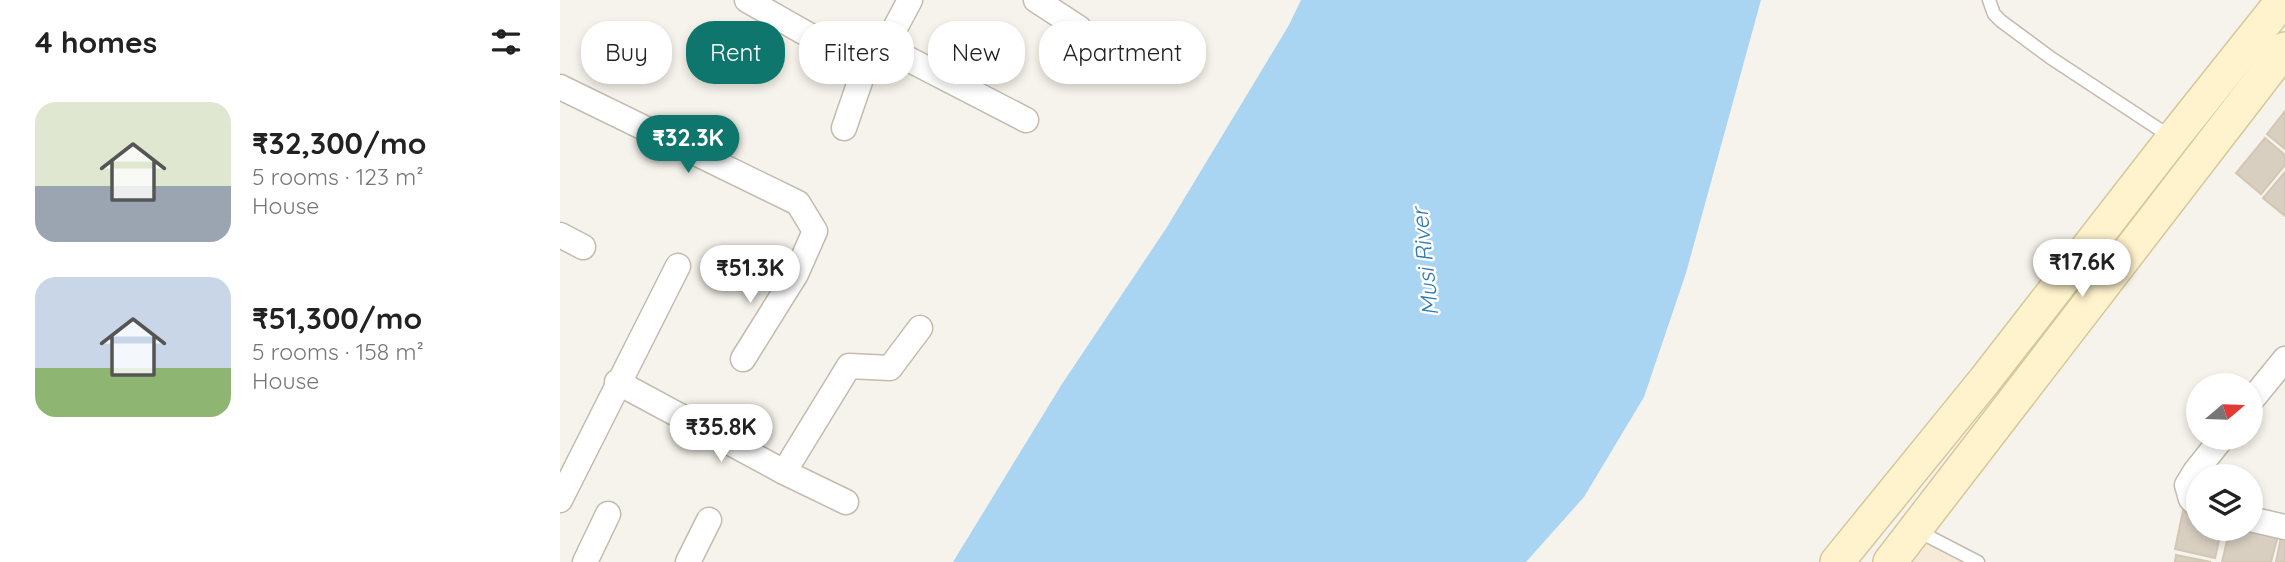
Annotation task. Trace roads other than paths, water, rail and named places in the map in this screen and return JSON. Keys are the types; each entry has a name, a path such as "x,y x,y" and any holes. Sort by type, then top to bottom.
{"street":[{"path":"747,0 799,29"},
{"path":"899,21 910,0"},
{"path":"1036,0 1068,21"},
{"path":"1837,562 1985,380 2283,0"},
{"path":"1890,562 2285,49"},
{"path":"914,62 1026,120"},
{"path":"844,128 859,84"},
{"path":"560,87 799,203 815,232 796,274 743,359"},
{"path":"560,234 583,247"},
{"path":"560,500 678,266"},
{"path":"784,472 849,366 890,368 920,328"},
{"path":"2263,386 2285,359"},
{"path":"617,383 846,502"},
{"path":"2201,464 2212,450"},
{"path":"585,562 608,514"},
{"path":"688,562 709,520"},
{"path":"2263,522 2285,527"}],"lane":[{"path":"1989,0 1994,14 2001,21 2051,58 2173,138"},
{"path":"1915,530 1978,562"}],"water":[{"name":"Musi River","path":"1301,0 1761,0 1686,273 1644,397 1584,497 1526,562 953,562 1062,384 1167,227 1289,25"}]}
